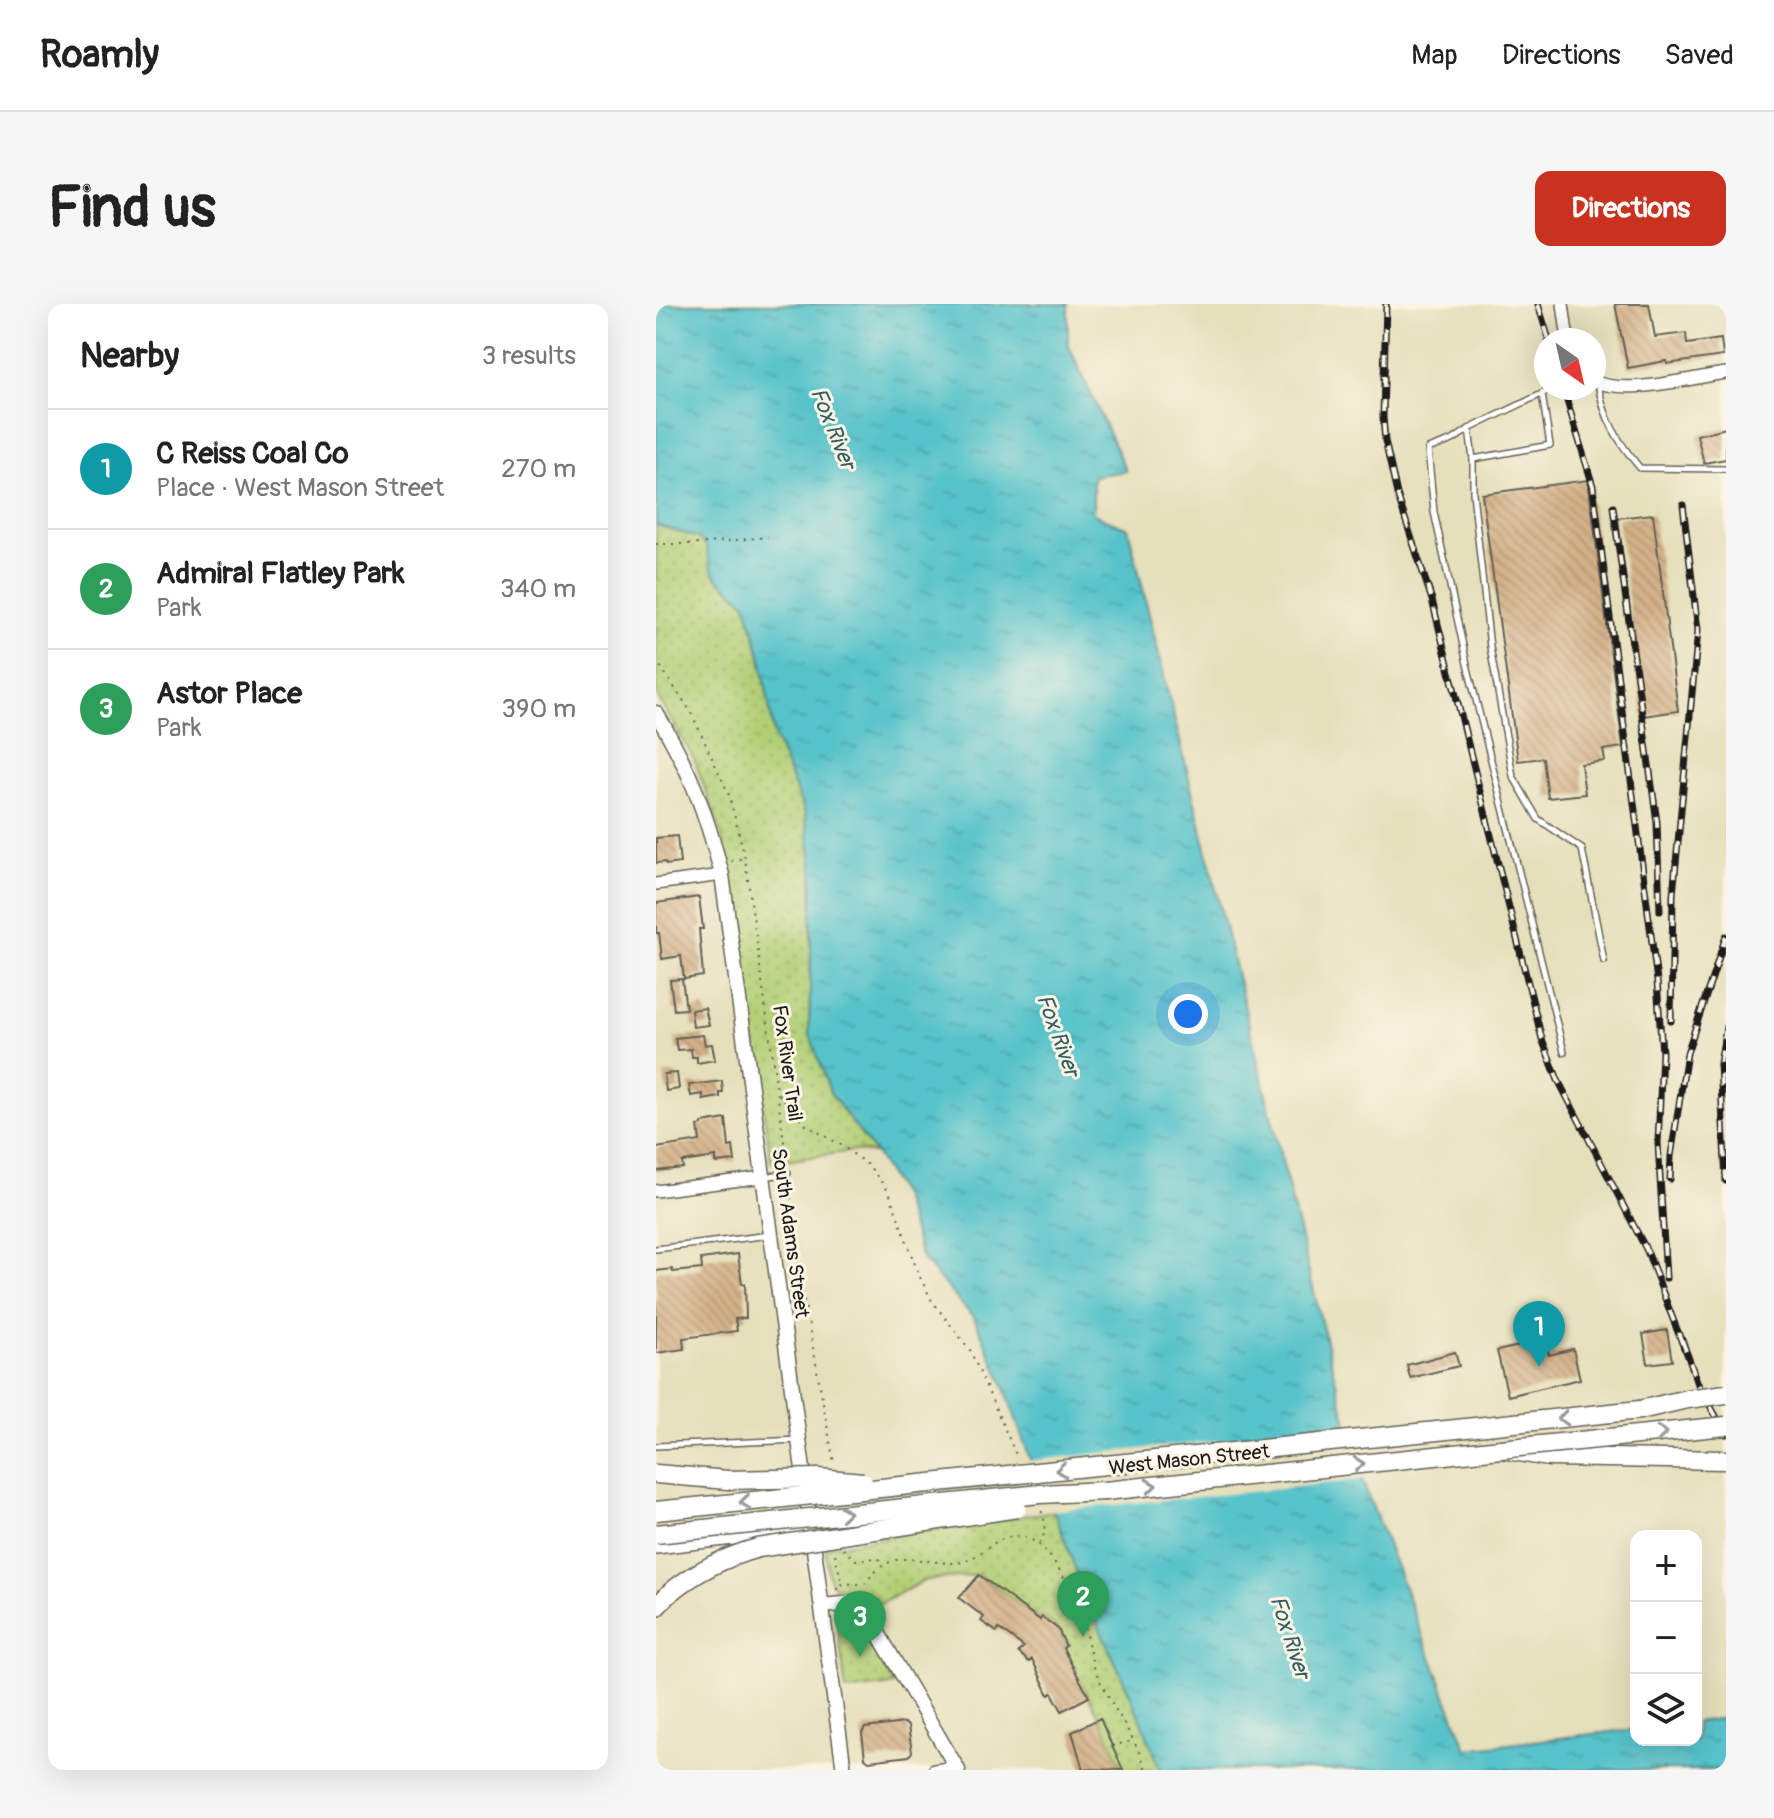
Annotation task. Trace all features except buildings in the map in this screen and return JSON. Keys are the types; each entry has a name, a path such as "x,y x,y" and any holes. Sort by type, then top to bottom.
{"main road":[{"path":"1640,1410 1726,1394"},
{"name":"West Mason Street","path":"656,1511 1640,1410 1726,1405"},
{"name":"West Mason Street","path":"656,1534 1726,1426"},
{"path":"1501,1449 1549,1457 1726,1460"},
{"path":"656,1474 728,1480 818,1478 906,1486"},
{"path":"656,1607 702,1569 758,1548 1041,1504 1105,1491"}],"street":[{"path":"1563,304 1566,328"},
{"path":"1606,383 1625,387 1726,373"},
{"name":"South Adams Street","path":"656,713 695,785 707,816 722,875 811,1530 829,1605 844,1770"},
{"path":"656,884 722,875"},
{"path":"656,1191 763,1177"},
{"path":"656,1548 811,1530"},
{"path":"829,1605 853,1603 868,1614 957,1768 934,1770"}],"lane":[{"path":"1534,398 1453,440 1428,449 1434,512 1467,664 1564,1052"},
{"path":"1473,459 1550,445 1543,400"},
{"path":"1600,400 1620,444 1640,468 1726,469"},
{"path":"1469,429 1490,647 1513,776 1538,819 1582,849 1604,961"},
{"path":"763,1177 788,1173"},
{"path":"656,1249 771,1235"},
{"path":"656,1446 799,1440"}],"path":[{"path":"656,544 697,544 768,537"},
{"name":"Fox River Trail","path":"656,660 691,712 729,795 745,858 799,1271 834,1464"},
{"path":"778,1093 804,1124 841,1145 869,1166 889,1192 918,1273 932,1301 970,1350 1021,1465"},
{"path":"1039,1543 1044,1537 1047,1523 1040,1508"},
{"path":"829,1605 837,1587 842,1584 864,1585 885,1563 915,1557 955,1564 976,1558 994,1542 1005,1537 1023,1537 1039,1543 1061,1574 1085,1630 1097,1675 1146,1770"},
{"path":"840,1545 856,1560 877,1558 885,1563"},
{"path":"835,1550 842,1584"},
{"path":"1112,1746 1133,1741"}],"green space":[{"path":"656,525 699,538 771,531 711,568 718,579 746,603 761,657 774,735 805,813 813,869 809,1032 831,1094 875,1153 852,1151 771,1163 730,868 720,830 694,759 656,694"},
{"path":"1054,1511 1087,1601 1161,1770 1123,1770 1063,1648 1066,1645 1058,1629 1043,1618 1040,1620 979,1575 925,1580 880,1604 867,1594 837,1588 829,1577 825,1547"},
{"path":"847,1617 858,1621 894,1685 846,1691 838,1629"}],"water":[{"name":"Fox River","path":"656,304 1068,304 1068,344 1126,471 1093,476 1093,514 1128,528 1362,1480 1467,1749 1630,1730 1630,1746 1702,1746 1702,1721 1726,1718 1726,1770 1161,1770 1087,1601 1056,1516 1039,1484 1002,1380 974,1318 922,1259 902,1197 875,1153 831,1094 809,1032 813,869 805,813 774,735 761,657 746,603 718,579 711,568 706,546 699,538 656,525"}],"pier":[{"path":"1352,1427 1365,1479 1280,1489 1049,1511 1026,1461"}],"railway":[{"path":"1386,304 1385,441 1397,494 1432,600 1542,1039 1558,1080 1647,1251 1684,1348"},
{"path":"1538,304 1545,328"},
{"path":"1567,400 1593,486 1657,981 1662,1053 1658,1143 1666,1278"},
{"path":"1671,1021 1673,895 1698,630 1683,505"},
{"path":"1613,507 1657,822 1660,911"},
{"path":"1670,1179 1687,1053 1726,936"},
{"path":"1726,1027 1720,1064 1726,1181"},
{"path":"1682,1340 1698,1384 1726,1434"}],"place":[{"name":"C Reiss Coal Co","path":"1539,1367"},
{"name":"Admiral Flatley Park","path":"1083,1637"},
{"name":"Astor Place","path":"860,1657"}]}
